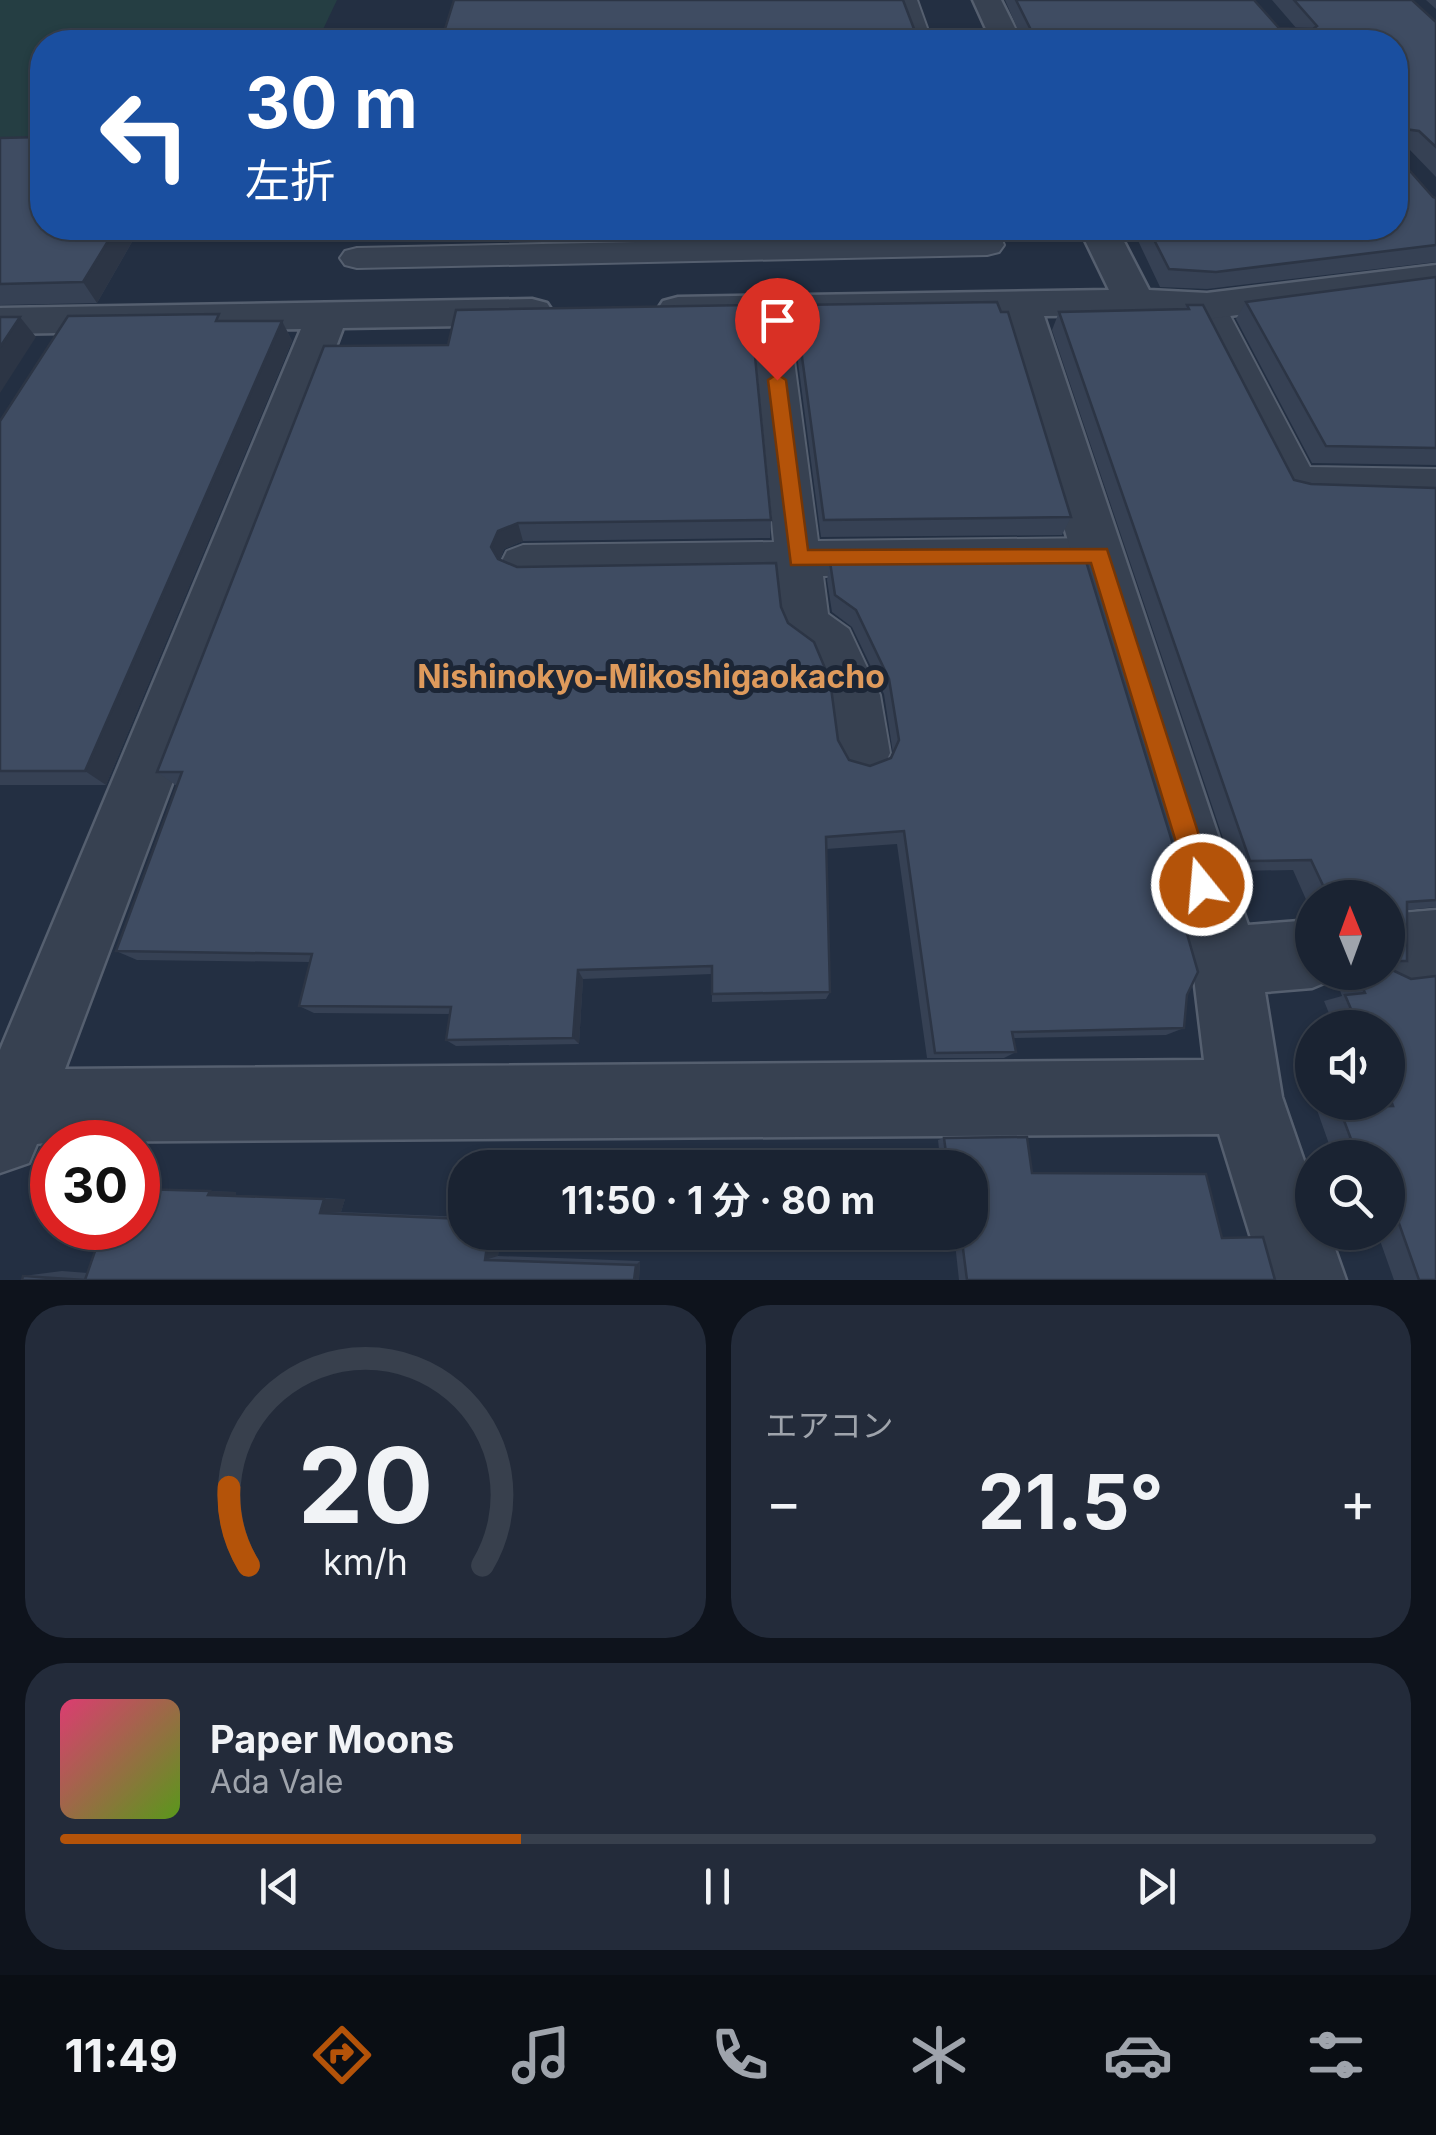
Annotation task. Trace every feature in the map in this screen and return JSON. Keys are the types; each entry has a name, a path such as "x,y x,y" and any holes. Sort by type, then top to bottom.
{"street":[{"path":"987,0 1002,30"},
{"path":"1104,240 1136,302"},
{"path":"636,310 1136,302 1207,306 1436,277"},
{"path":"1019,304 1226,961 1245,1097 1304,1280"},
{"path":"0,321 61,335 327,316 578,312"},
{"path":"327,316 7,1124 1245,1097"},
{"path":"1405,947 1436,944"},
{"path":"1226,961 1295,955"}],"lane":[{"path":"904,0 915,30"},
{"path":"357,258 987,245 985,240"},
{"path":"1207,306 1297,482 1436,485"},
{"path":"768,308 806,624 832,643 855,695 864,753"},
{"path":"523,563 1099,555"}],"green space":[{"path":"0,0 337,0 323,30 30,30 30,155 0,155"}],"building":[{"path":"454,0 903,0 914,30 445,30"},
{"path":"1016,0 1254,0 1279,28 1313,29 1317,26 1294,0 1412,0 1436,22 1436,147 1419,131 1408,130 1408,30 1031,30"},
{"path":"30,137 30,240 109,240 83,282 0,284 0,138"},
{"path":"1408,169 1436,198 1436,245 1216,272 1169,269 1154,240 1408,240"},
{"path":"1436,277 1436,448 1326,446 1246,302"},
{"path":"997,302 1001,312 1008,312 1071,517 824,520 795,305"},
{"path":"750,305 771,520 518,523 498,531 491,547 498,559 517,567 776,563 781,607 788,623 814,642 830,680 838,740 849,760 870,766 891,758 899,740 889,679 856,610 835,595 830,562 1085,558 1178,861 1166,861 1198,972 1187,995 1184,1028 1012,1032 1016,1052 935,1053 904,831 826,837 830,992 712,994 712,966 578,970 573,1038 446,1040 451,1007 299,1006 312,954 116,951 182,772 157,772 324,346 448,345 456,310"},
{"path":"1187,305 1203,305 1294,480 1311,484 1436,488 1436,900 1407,902 1407,961 1405,880 1320,880 1311,860 1250,861 1059,312 1189,309"},
{"path":"219,314 216,321 282,321 85,771 0,771 0,421 68,316"},
{"path":"0,317 20,317 0,347"},
{"path":"1405,976 1436,976 1436,1280 1419,1280 1405,1240 1405,1140 1351,1140 1344,1120 1405,1120 1405,1010 1351,1010 1345,995 1365,993 1364,990 1405,990"},
{"path":"1027,1137 1032,1173 1206,1174 1222,1238 1263,1237 1275,1280 967,1280 963,1250 988,1250 988,1150 946,1150 944,1138"},
{"path":"160,1190 324,1199 320,1213 448,1218 448,1250 486,1250 485,1260 636,1265 634,1280 85,1280 95,1250 160,1250"},
{"path":"23,1276 85,1280 22,1280"}],"district":[{"name":"Nishinokyo-Mikoshigaokacho","path":"651,676"}],"route":[{"path":"777,380 799,559 1099,555 1202,885"}]}
